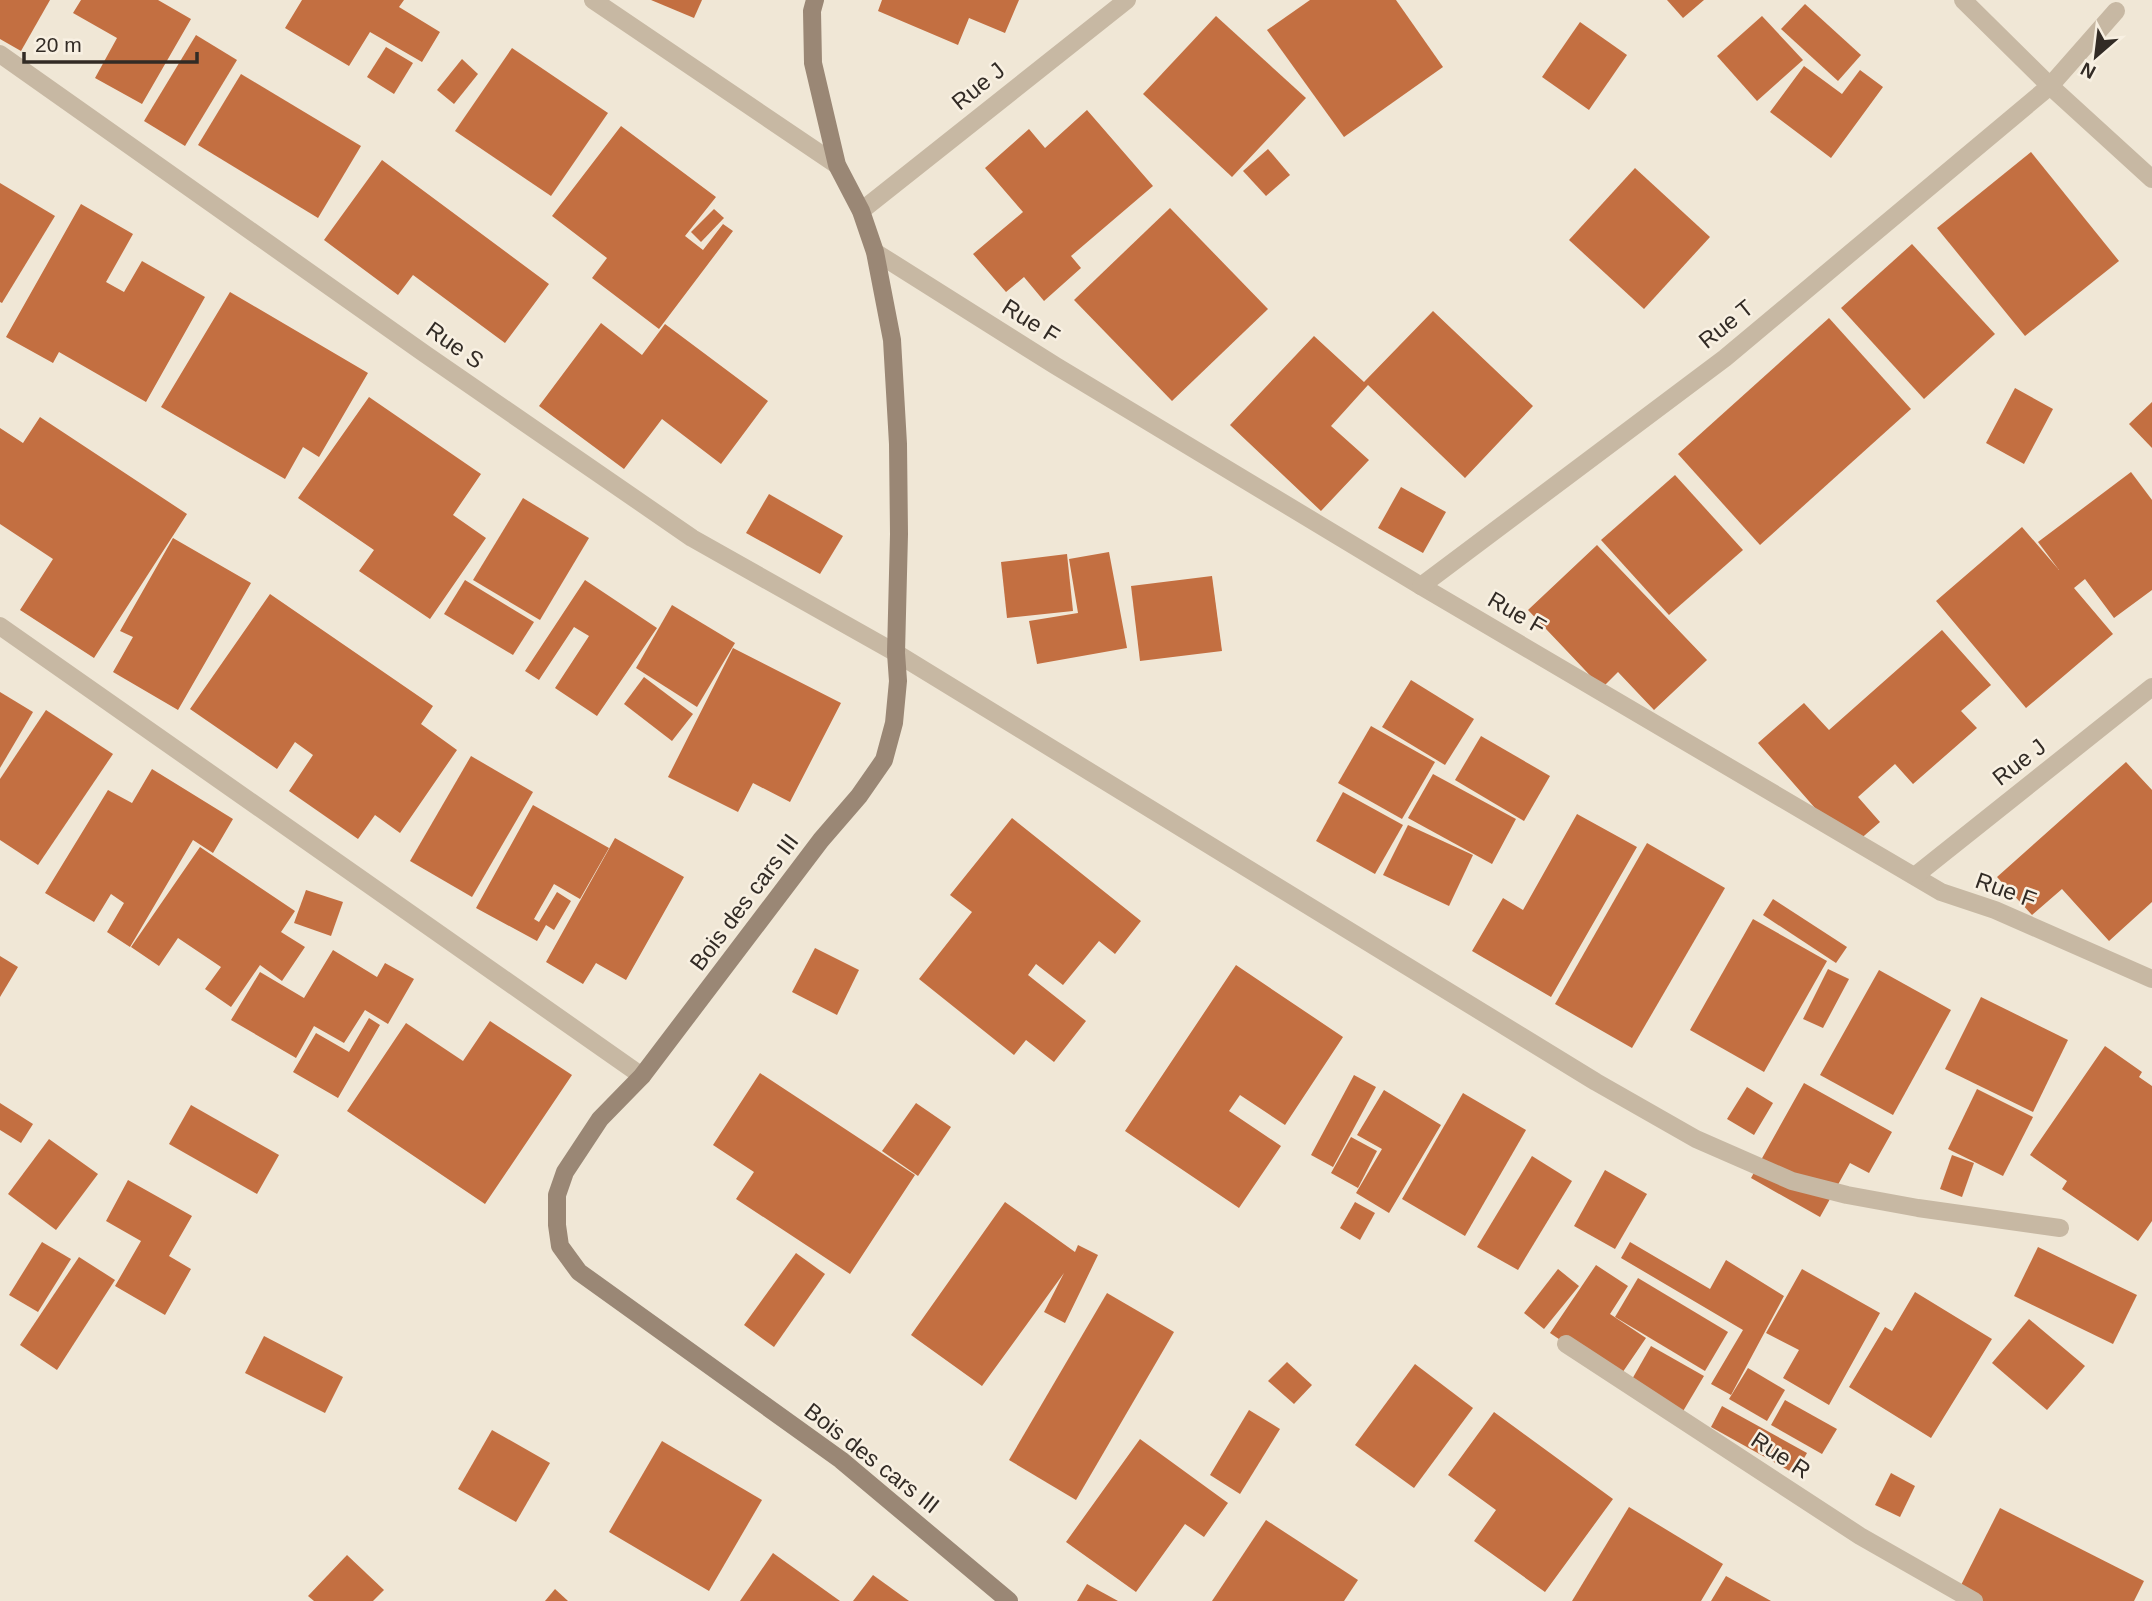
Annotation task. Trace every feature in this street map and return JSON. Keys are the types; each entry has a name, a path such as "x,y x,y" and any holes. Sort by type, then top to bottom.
{"street":[{"path":"593,0 837,165"},
{"name":"Bois des cars III","path":"815,0 812,11 813,64 837,165 861,211 875,252 892,340 898,444 897,701 894,723 884,760 859,796 821,840 642,1076 600,1119 565,1172 557,1195 557,1225 560,1246 579,1272 841,1460 1009,1601"},
{"name":"Rue J","path":"861,211 1127,0"},
{"path":"1963,0 2050,86 2152,179"},
{"name":"Rue T","path":"1422,586 1725,358 2050,86 2116,11"},
{"name":"Rue S","path":"0,54 425,354 692,538 896,653 1696,1139 1792,1181 1847,1195 2060,1228"},
{"name":"Rue F","path":"875,252 1056,366 1422,586 1941,892 1995,910 2152,979"},
{"path":"0,626 642,1076"},
{"name":"Rue J","path":"1916,875 2152,687"},
{"name":"Rue R","path":"1566,1344 1860,1536 1973,1601"}],"building":[{"path":"0,0 50,0 21,51 0,39"},
{"path":"81,0 158,0 191,19 142,104 95,78 117,38 73,13"},
{"path":"302,0 404,0 399,7 440,32 422,62 370,32 349,66 285,28"},
{"path":"651,0 702,0 694,18"},
{"path":"882,0 1019,0 1005,33 969,18 958,45 878,11"},
{"path":"1310,0 1396,0 1443,67 1344,137 1267,30"},
{"path":"1667,0 1704,0 1683,18"},
{"path":"1805,4 1861,55 1838,81 1781,29"},
{"path":"1216,16 1306,98 1232,177 1143,94"},
{"path":"1762,16 1803,60 1757,101 1717,56"},
{"path":"1580,22 1627,55 1589,110 1542,77"},
{"path":"196,35 237,60 185,146 144,121"},
{"path":"386,47 413,63 394,94 367,77"},
{"path":"512,48 608,113 551,196 455,131"},
{"path":"462,59 478,74 454,104 437,90"},
{"path":"1804,66 1842,94 1860,70 1883,87 1831,158 1770,112"},
{"path":"241,74 361,146 318,218 198,145"},
{"path":"1087,110 1153,186 1071,256 1081,268 1044,301 1024,277 1006,292 973,254 1023,212 985,168 1029,129 1045,148"},
{"path":"621,126 716,197 685,236 703,250 723,224 733,231 659,329 592,278 607,258 552,216"},
{"path":"1268,149 1290,175 1266,196 1243,171"},
{"path":"2031,152 2119,261 2025,336 1937,228"},
{"path":"382,160 549,284 505,343 413,275 398,295 324,240"},
{"path":"1635,168 1710,237 1644,309 1569,240"},
{"path":"0,183 55,216 2,303 0,302"},
{"path":"81,204 133,234 106,282 124,292 142,261 205,297 146,402 59,352 53,363 6,337"},
{"path":"1170,208 1268,309 1172,401 1074,300"},
{"path":"714,209 724,218 701,242 691,232"},
{"path":"1912,244 1995,334 1924,399 1841,308"},
{"path":"230,292 368,373 319,457 303,447 285,479 161,407"},
{"path":"1433,311 1533,406 1465,478 1368,385 1331,426 1369,460 1321,511 1230,425 1314,336 1364,382"},
{"path":"1829,318 1911,409 1760,545 1678,454"},
{"path":"601,323 642,355 665,324 768,401 721,464 662,419 624,469 539,406"},
{"path":"2015,388 2053,409 2024,464 1986,443"},
{"path":"369,397 481,474 453,515 486,538 430,619 359,571 374,550 298,498"},
{"path":"2152,402 2152,448 2129,424"},
{"path":"40,417 187,514 94,658 20,610 53,559 0,524 0,428 23,443"},
{"path":"2131,472 2152,500 2152,590 2114,618 2085,579 2074,588 2113,634 2026,708 1936,601 2022,527 2059,570 2038,542"},
{"path":"1675,475 1743,550 1669,615 1601,540"},
{"path":"1401,487 1446,512 1423,553 1378,528"},
{"path":"769,494 843,536 820,574 746,533"},
{"path":"523,498 589,538 540,620 473,580"},
{"path":"173,538 251,583 178,710 113,672 133,637 120,631"},
{"path":"1597,545 1707,660 1654,710 1618,672 1602,688 1528,610"},
{"path":"1109,552 1127,648 1037,664 1029,621 1078,613 1069,559"},
{"path":"1067,554 1073,611 1007,618 1001,562"},
{"path":"1212,576 1222,651 1140,661 1131,586"},
{"path":"465,580 534,622 513,655 444,614"},
{"path":"585,580 657,628 597,716 555,688 589,636 574,627 539,680 525,671"},
{"path":"270,594 433,706 421,724 457,750 400,833 375,815 358,839 289,791 313,755 295,742 277,769 190,709"},
{"path":"672,605 735,643 697,707 636,668"},
{"path":"1942,630 1991,685 1961,711 1977,728 1913,784 1895,764 1858,797 1880,822 1850,848 1758,743 1804,703 1829,730"},
{"path":"733,648 841,703 790,802 753,783 738,812 668,777"},
{"path":"644,677 693,714 672,741 624,704"},
{"path":"1411,680 1474,719 1445,765 1382,727"},
{"path":"0,692 33,712 0,768"},
{"path":"46,710 113,754 38,865 0,840 0,779"},
{"path":"1371,726 1435,762 1402,819 1338,783"},
{"path":"1481,736 1550,776 1524,821 1455,780"},
{"path":"471,756 533,792 472,897 410,861"},
{"path":"2126,762 2152,790 2152,902 2109,941 2062,889 2032,915 1997,877"},
{"path":"152,769 233,819 213,853 193,840 130,947 107,932 124,903 111,894 94,922 45,893 108,790 132,803"},
{"path":"1433,774 1516,819 1492,864 1408,818"},
{"path":"1343,792 1403,825 1375,874 1316,841"},
{"path":"533,805 609,848 580,899 554,884 534,919 539,922 557,892 571,901 554,930 546,925 537,941 476,908"},
{"path":"1577,814 1637,847 1551,997 1472,951 1503,898 1523,910"},
{"path":"1012,818 1141,921 1115,954 1099,941 1063,985 1036,964 1028,975 1086,1021 1054,1062 1026,1040 1014,1055 919,979 972,912 950,895"},
{"path":"1408,825 1473,855 1449,906 1383,875"},
{"path":"615,838 684,877 626,980 596,963 583,984 546,962"},
{"path":"1647,843 1725,888 1632,1048 1555,1004"},
{"path":"200,847 295,911 281,932 305,947 282,981 260,965 231,1007 205,989 221,967 178,938 159,966 131,947"},
{"path":"306,890 343,902 331,936 294,923"},
{"path":"1773,899 1847,947 1836,963 1763,915"},
{"path":"1753,919 1827,961 1764,1072 1690,1030"},
{"path":"815,948 859,970 837,1015 792,992"},
{"path":"333,950 377,977 385,963 414,979 388,1024 365,1010 344,1043 314,1026 296,1058 231,1020 260,972 304,998"},
{"path":"0,956 18,967 0,997"},
{"path":"1236,965 1343,1037 1285,1125 1240,1095 1229,1111 1281,1146 1239,1208 1125,1131"},
{"path":"1828,969 1849,979 1823,1028 1803,1019"},
{"path":"1879,970 1951,1010 1893,1115 1820,1075"},
{"path":"1981,997 2068,1040 2033,1112 1945,1069"},
{"path":"369,1018 380,1025 338,1098 293,1072 316,1033 349,1052"},
{"path":"490,1021 572,1075 485,1204 347,1111 406,1023 463,1061"},
{"path":"2105,1046 2142,1072 2139,1077 2152,1086 2152,1221 2138,1241 2062,1189 2067,1181 2030,1155"},
{"path":"760,1073 915,1175 850,1274 736,1199 754,1172 713,1145"},
{"path":"1354,1075 1376,1087 1333,1167 1311,1155"},
{"path":"1804,1083 1892,1132 1869,1173 1850,1163 1820,1217 1751,1178"},
{"path":"1747,1087 1773,1103 1754,1135 1727,1119"},
{"path":"1977,1089 2033,1117 2003,1176 1948,1149"},
{"path":"1384,1090 1441,1125 1389,1213 1356,1193 1382,1149 1357,1135"},
{"path":"1463,1093 1526,1130 1465,1236 1402,1199"},
{"path":"0,1103 33,1124 21,1143 0,1130"},
{"path":"916,1103 951,1127 918,1176 882,1151"},
{"path":"191,1105 279,1155 257,1194 169,1144"},
{"path":"1351,1137 1377,1151 1358,1188 1331,1173"},
{"path":"49,1139 98,1174 56,1230 8,1194"},
{"path":"1952,1155 1974,1163 1962,1197 1940,1189"},
{"path":"1532,1156 1572,1181 1518,1270 1477,1247"},
{"path":"1605,1170 1647,1194 1615,1249 1574,1226"},
{"path":"128,1180 192,1216 169,1256 191,1269 165,1315 115,1286 141,1241 106,1221"},
{"path":"1005,1202 1075,1252 1078,1245 1098,1255 1065,1323 1044,1312 1064,1273 982,1386 911,1335"},
{"path":"1355,1202 1375,1213 1360,1240 1340,1228"},
{"path":"42,1242 71,1259 38,1312 9,1295"},
{"path":"1630,1242 1710,1289 1726,1260 1784,1296 1731,1395 1711,1384 1743,1330 1621,1258"},
{"path":"2038,1247 2137,1295 2113,1344 2014,1296"},
{"path":"796,1253 825,1274 774,1347 744,1325"},
{"path":"79,1257 115,1280 57,1370 20,1345"},
{"path":"1596,1265 1628,1286 1610,1314 1646,1338 1618,1379 1550,1333"},
{"path":"1558,1269 1579,1286 1544,1329 1524,1313"},
{"path":"1802,1269 1880,1313 1829,1405 1783,1378 1799,1350 1766,1333"},
{"path":"1638,1278 1728,1332 1705,1371 1615,1317"},
{"path":"1915,1292 1992,1339 1931,1438 1849,1387 1885,1327 1892,1331"},
{"path":"1107,1293 1174,1332 1076,1500 1009,1460"},
{"path":"2029,1319 2085,1366 2047,1410 1992,1363"},
{"path":"264,1336 343,1377 325,1413 245,1373"},
{"path":"1651,1346 1704,1376 1679,1418 1627,1388"},
{"path":"1287,1362 1312,1385 1294,1404 1268,1381"},
{"path":"1415,1364 1473,1408 1414,1488 1355,1445"},
{"path":"1748,1368 1785,1390 1767,1421 1729,1399"},
{"path":"1785,1400 1837,1429 1822,1454 1771,1425"},
{"path":"1722,1406 1807,1453 1795,1474 1711,1427"},
{"path":"1249,1410 1280,1429 1240,1494 1210,1475"},
{"path":"1494,1412 1613,1499 1545,1592 1474,1541 1496,1510 1448,1475"},
{"path":"492,1430 550,1463 516,1522 458,1489"},
{"path":"1140,1439 1228,1503 1204,1537 1185,1524 1136,1592 1066,1542"},
{"path":"662,1441 762,1500 709,1591 609,1532"},
{"path":"1891,1473 1915,1486 1900,1517 1875,1505"},
{"path":"1629,1507 1723,1564 1701,1601 1572,1601"},
{"path":"2000,1508 2144,1581 2134,1601 1977,1601 1958,1591"},
{"path":"1266,1520 1358,1580 1344,1601 1212,1601"},
{"path":"773,1553 840,1601 740,1601"},
{"path":"347,1555 384,1590 373,1601 314,1601 308,1596"},
{"path":"873,1575 909,1601 853,1601"},
{"path":"1726,1576 1771,1601 1711,1601"},
{"path":"1087,1584 1118,1601 1077,1601"},
{"path":"555,1589 568,1601 545,1601"}]}
